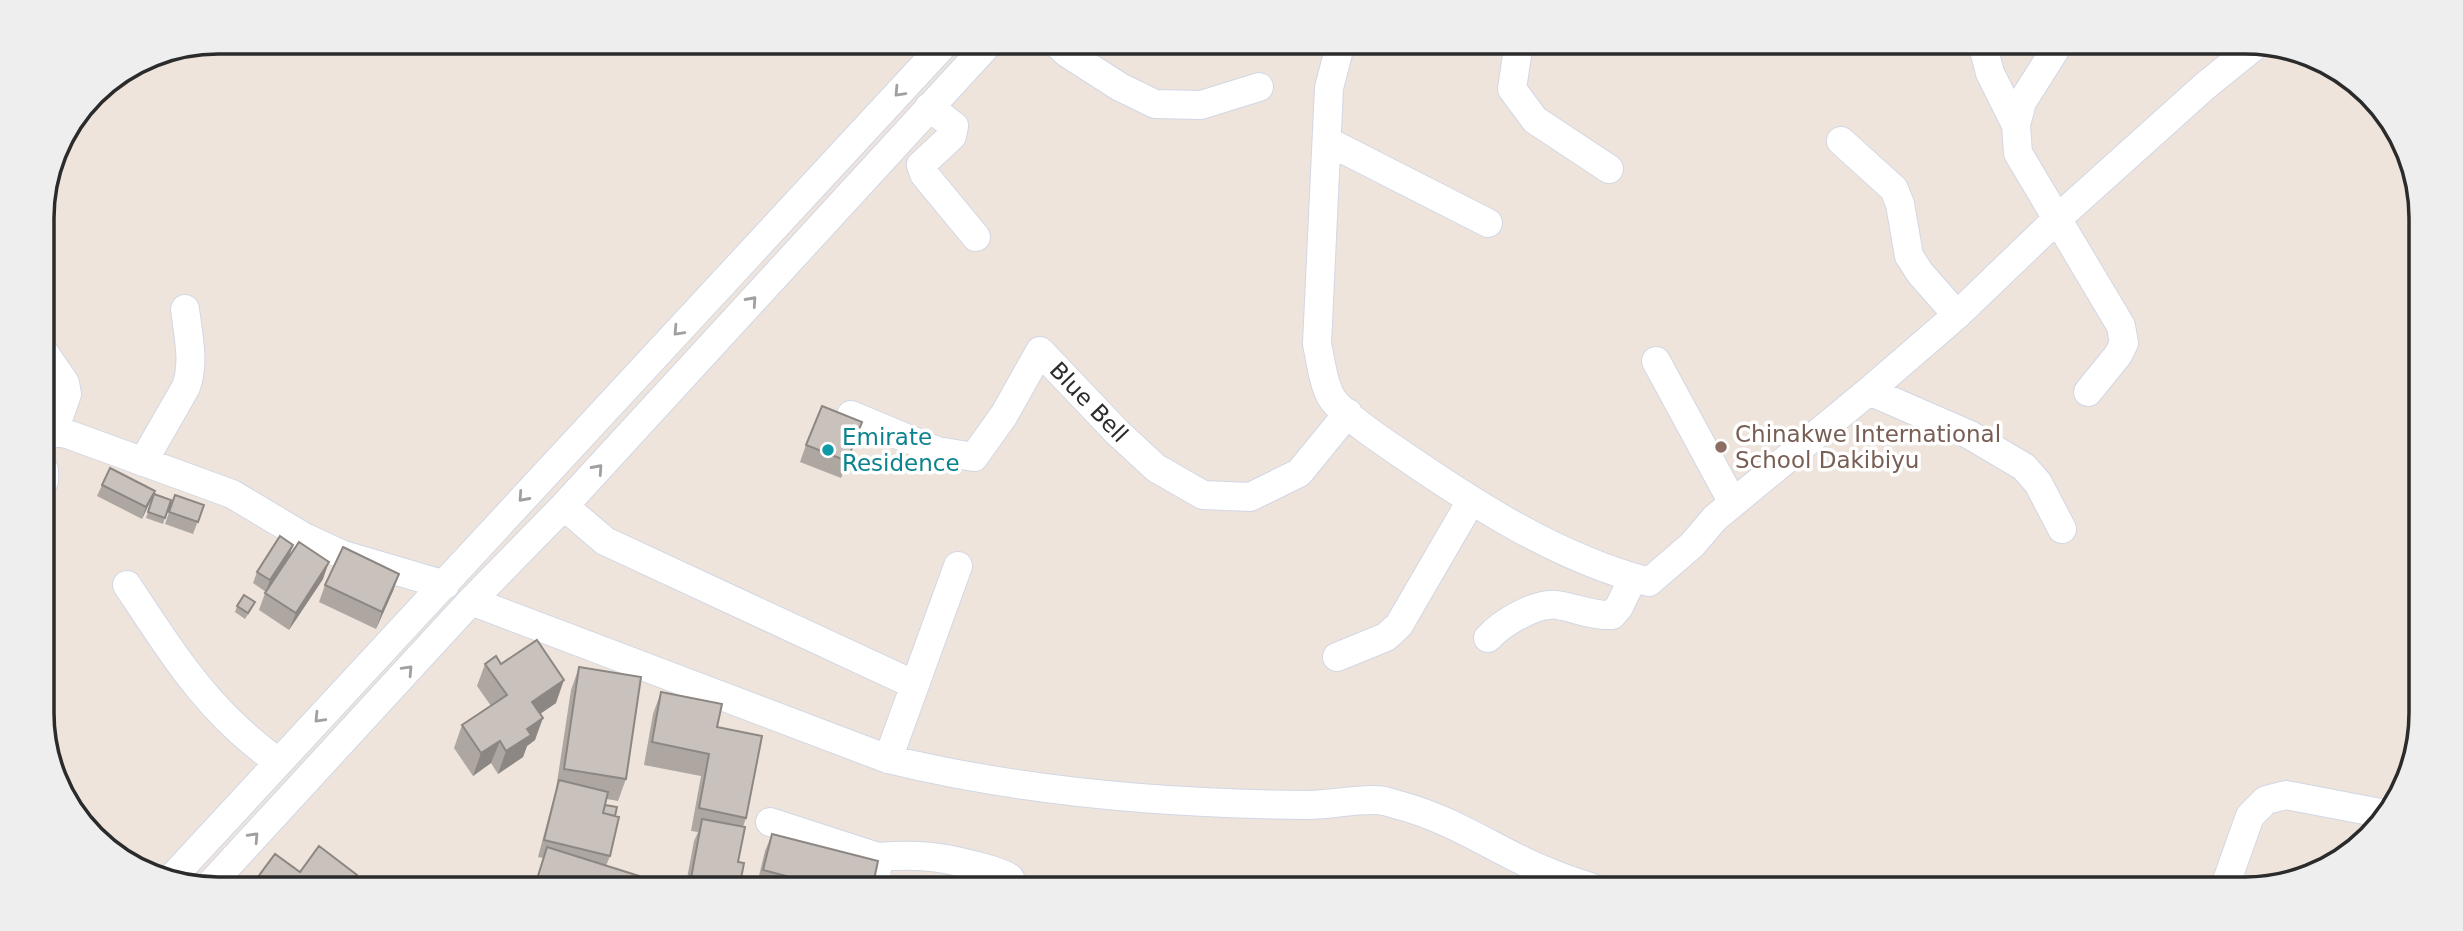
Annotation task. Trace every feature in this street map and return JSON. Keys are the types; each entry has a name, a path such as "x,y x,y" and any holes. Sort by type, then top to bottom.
{"street":[{"path":"178,871 445,586 935,54"},
{"path":"217,877 471,601 564,506 979,54"},
{"path":"1069,54 1120,87 1155,104 1201,105 1259,87"},
{"path":"1337,54 1329,88 1317,344 1324,377 1333,400 1371,433 1471,501 1572,555 1616,573 1650,582 1692,545 1715,518 1957,315 2057,219 2205,86 2245,54"},
{"path":"1517,54 1512,89 1535,120 1609,169"},
{"path":"1985,54 1990,73 2016,125"},
{"path":"2053,54 2022,103 2016,125 2018,153 2122,326 2124,343 2118,355 2088,392"},
{"path":"929,107 954,126 952,136 921,165 924,174 976,237"},
{"path":"1327,141 1488,223"},
{"path":"1840,141 1894,189 1900,204 1909,256 1920,273 1957,315"},
{"path":"143,462 191,375 185,309"},
{"name":"Blue Bell","path":"851,415 937,451 974,457 1004,415 1040,351 1117,432 1156,468 1203,495 1250,497 1298,473 1348,413"},
{"path":"1656,361 1733,503"},
{"path":"55,368 65,383 67,394 55,422"},
{"path":"1869,391 1970,435 2024,467 2038,483 2062,529"},
{"path":"55,435 70,435 232,494 304,537 343,555 445,586"},
{"path":"1337,657 1386,637 1399,625 1471,501"},
{"path":"564,506 605,541 915,685"},
{"path":"888,759 958,566"},
{"path":"1488,638 1497,628 1516,617 1554,604 1600,616 1612,615 1619,607 1633,578"},
{"path":"127,585 172,653 206,695 238,730 278,762"},
{"path":"471,601 888,759 942,772 1177,802 1336,805 1377,800 1422,812 1560,876"},
{"path":"2229,876 2250,816 2266,800 2286,795 2375,812"},
{"path":"770,822 878,858 908,855 945,858 1000,872 1008,877"},
{"path":"876,877 878,858"}],"building":[{"path":"822,406 862,422 847,461 806,445"},
{"path":"110,468 155,491 146,507 102,485"},
{"path":"154,494 171,500 165,518 148,512"},
{"path":"175,495 204,505 198,522 169,512"},
{"path":"280,536 293,545 270,580 257,572"},
{"path":"299,542 329,562 296,613 265,593"},
{"path":"343,547 399,574 382,612 325,585"},
{"path":"244,595 255,602 248,613 237,606"},
{"path":"537,640 564,680 532,702 543,718 527,729 531,735 506,751 500,741 481,753 462,725 507,695 485,664 496,656 501,664"},
{"path":"579,667 641,677 626,779 564,769"},
{"path":"661,692 722,704 717,727 762,736 746,818 699,808 709,754 652,742"},
{"path":"559,780 608,792 603,813 619,817 610,856 544,840"},
{"path":"605,805 617,807 615,816 603,813"},
{"path":"702,819 745,827 738,862 744,863 741,877 691,877"},
{"path":"772,834 878,861 875,877 789,877 763,870"},
{"path":"319,846 357,875 258,877 275,854 300,872"},
{"path":"547,847 639,876 639,877 538,877"}],"place":[{"name":"Chinakwe International School Dakibiyu","path":"1721,447"},
{"name":"Emirate Residence","path":"828,450"}]}
